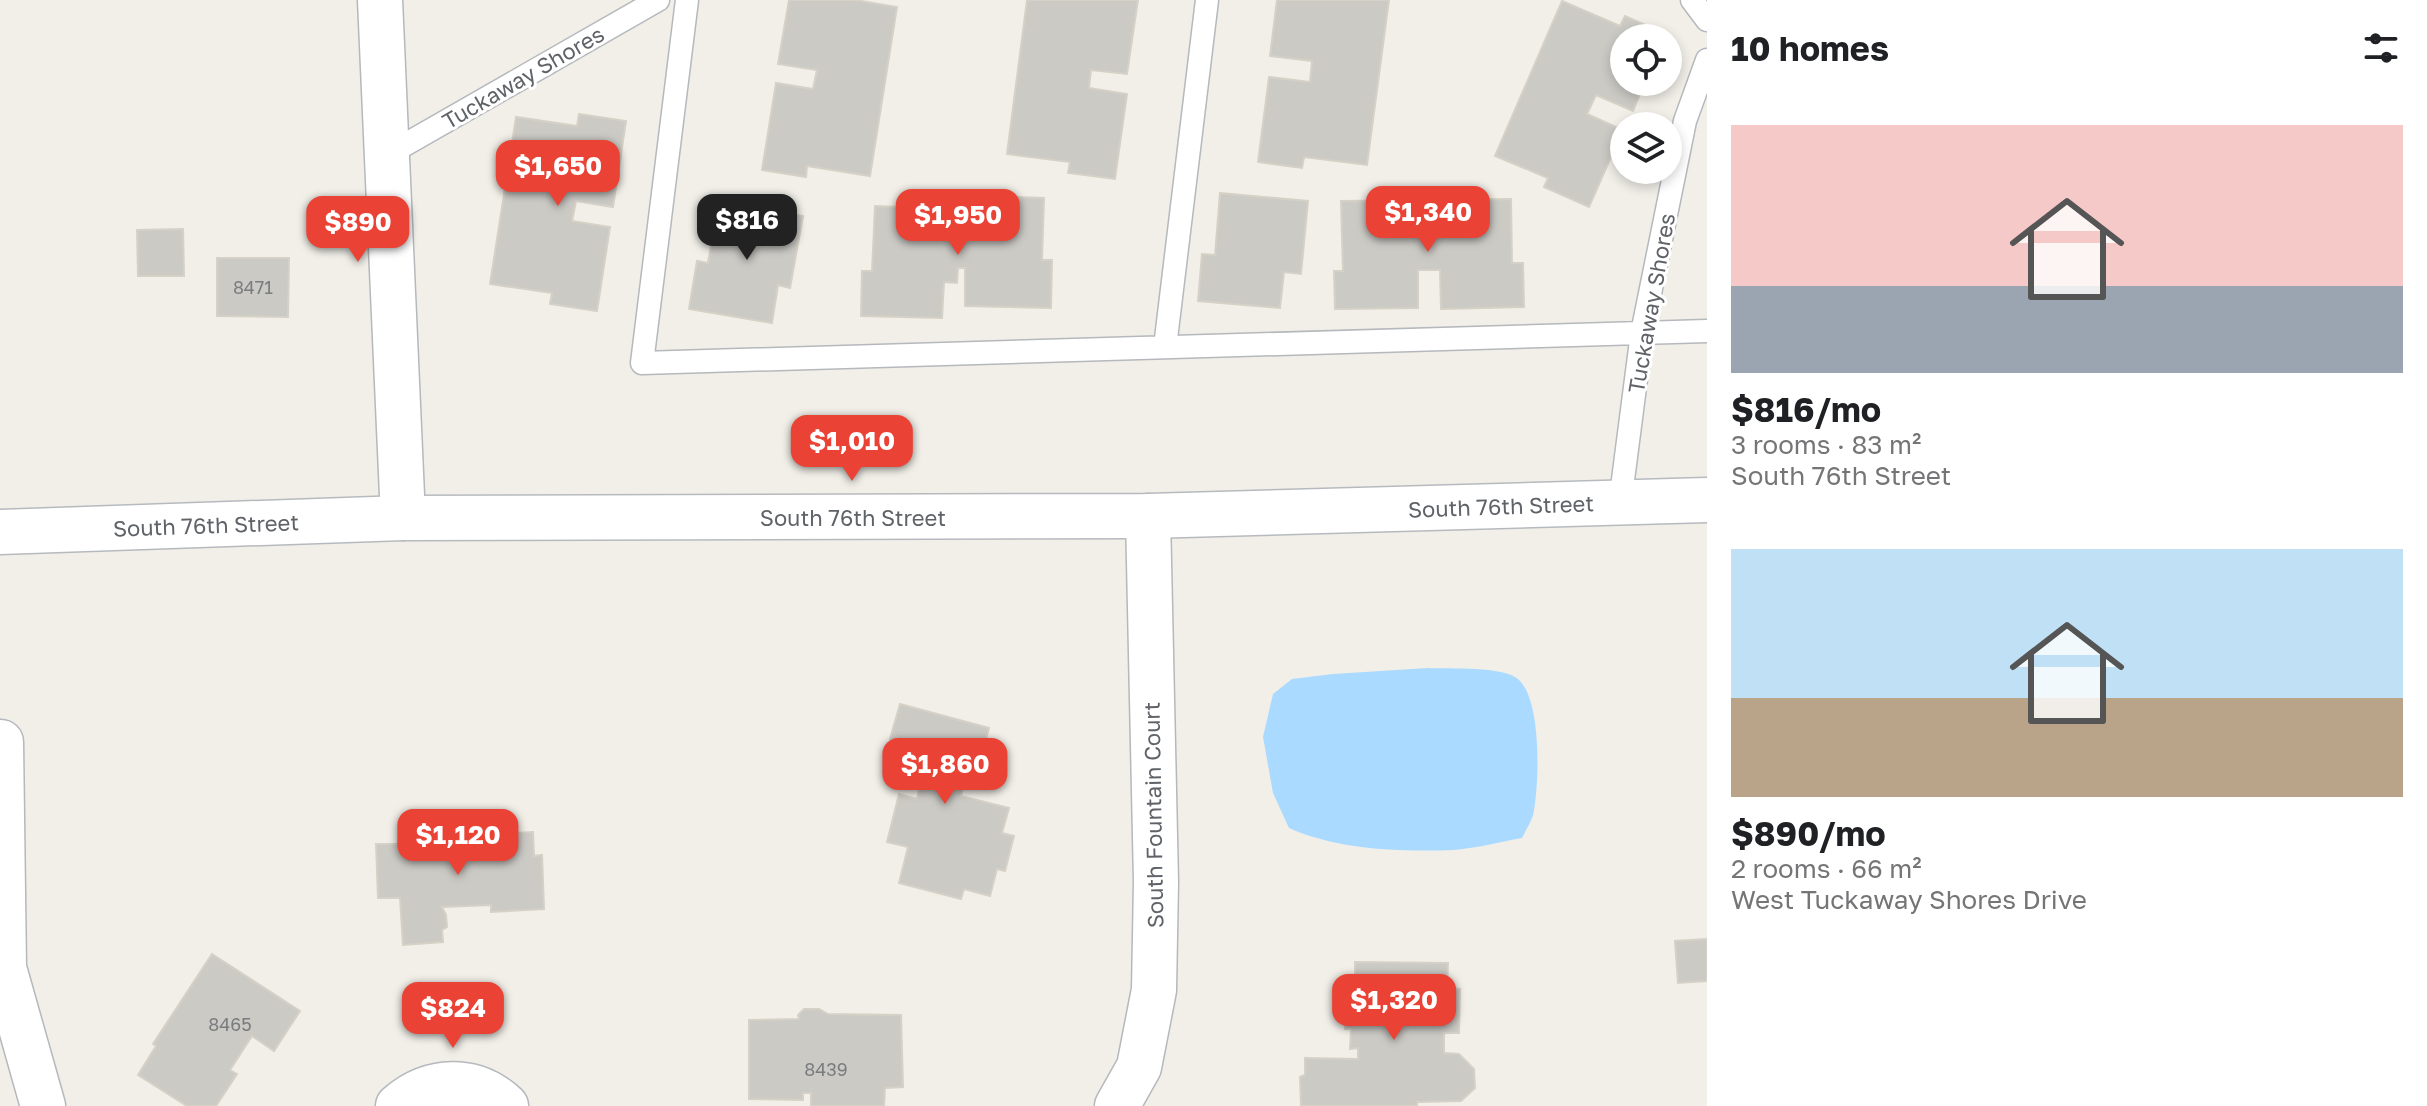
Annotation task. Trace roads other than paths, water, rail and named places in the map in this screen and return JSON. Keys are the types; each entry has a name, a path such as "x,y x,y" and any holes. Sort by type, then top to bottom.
{"main road":[{"path":"380,0 403,518"},
{"name":"South 76th Street","path":"0,532 403,518 1148,516 1707,500"},
{"name":"South Fountain Court","path":"1117,1106 1139,1067 1154,990 1156,882 1148,516"},
{"path":"1,742 4,968 43,1106"},
{"path":"398,1106 411,1095 432,1086 455,1083 477,1087 506,1106"}],"lane":[{"name":"Tuckaway Shores","path":"387,155 658,0"},
{"path":"687,0 642,363 1707,331"},
{"path":"1165,347 1207,0"},
{"path":"1692,0 1707,20"},
{"name":"Tuckaway Shores","path":"1620,503 1642,333 1685,121 1707,60"}],"water":[{"path":"1428,668 1501,672 1518,679 1526,689 1535,722 1537,780 1533,814 1522,838 1454,850 1391,850 1328,841 1289,828 1273,793 1263,737 1273,694 1292,679"}]}
